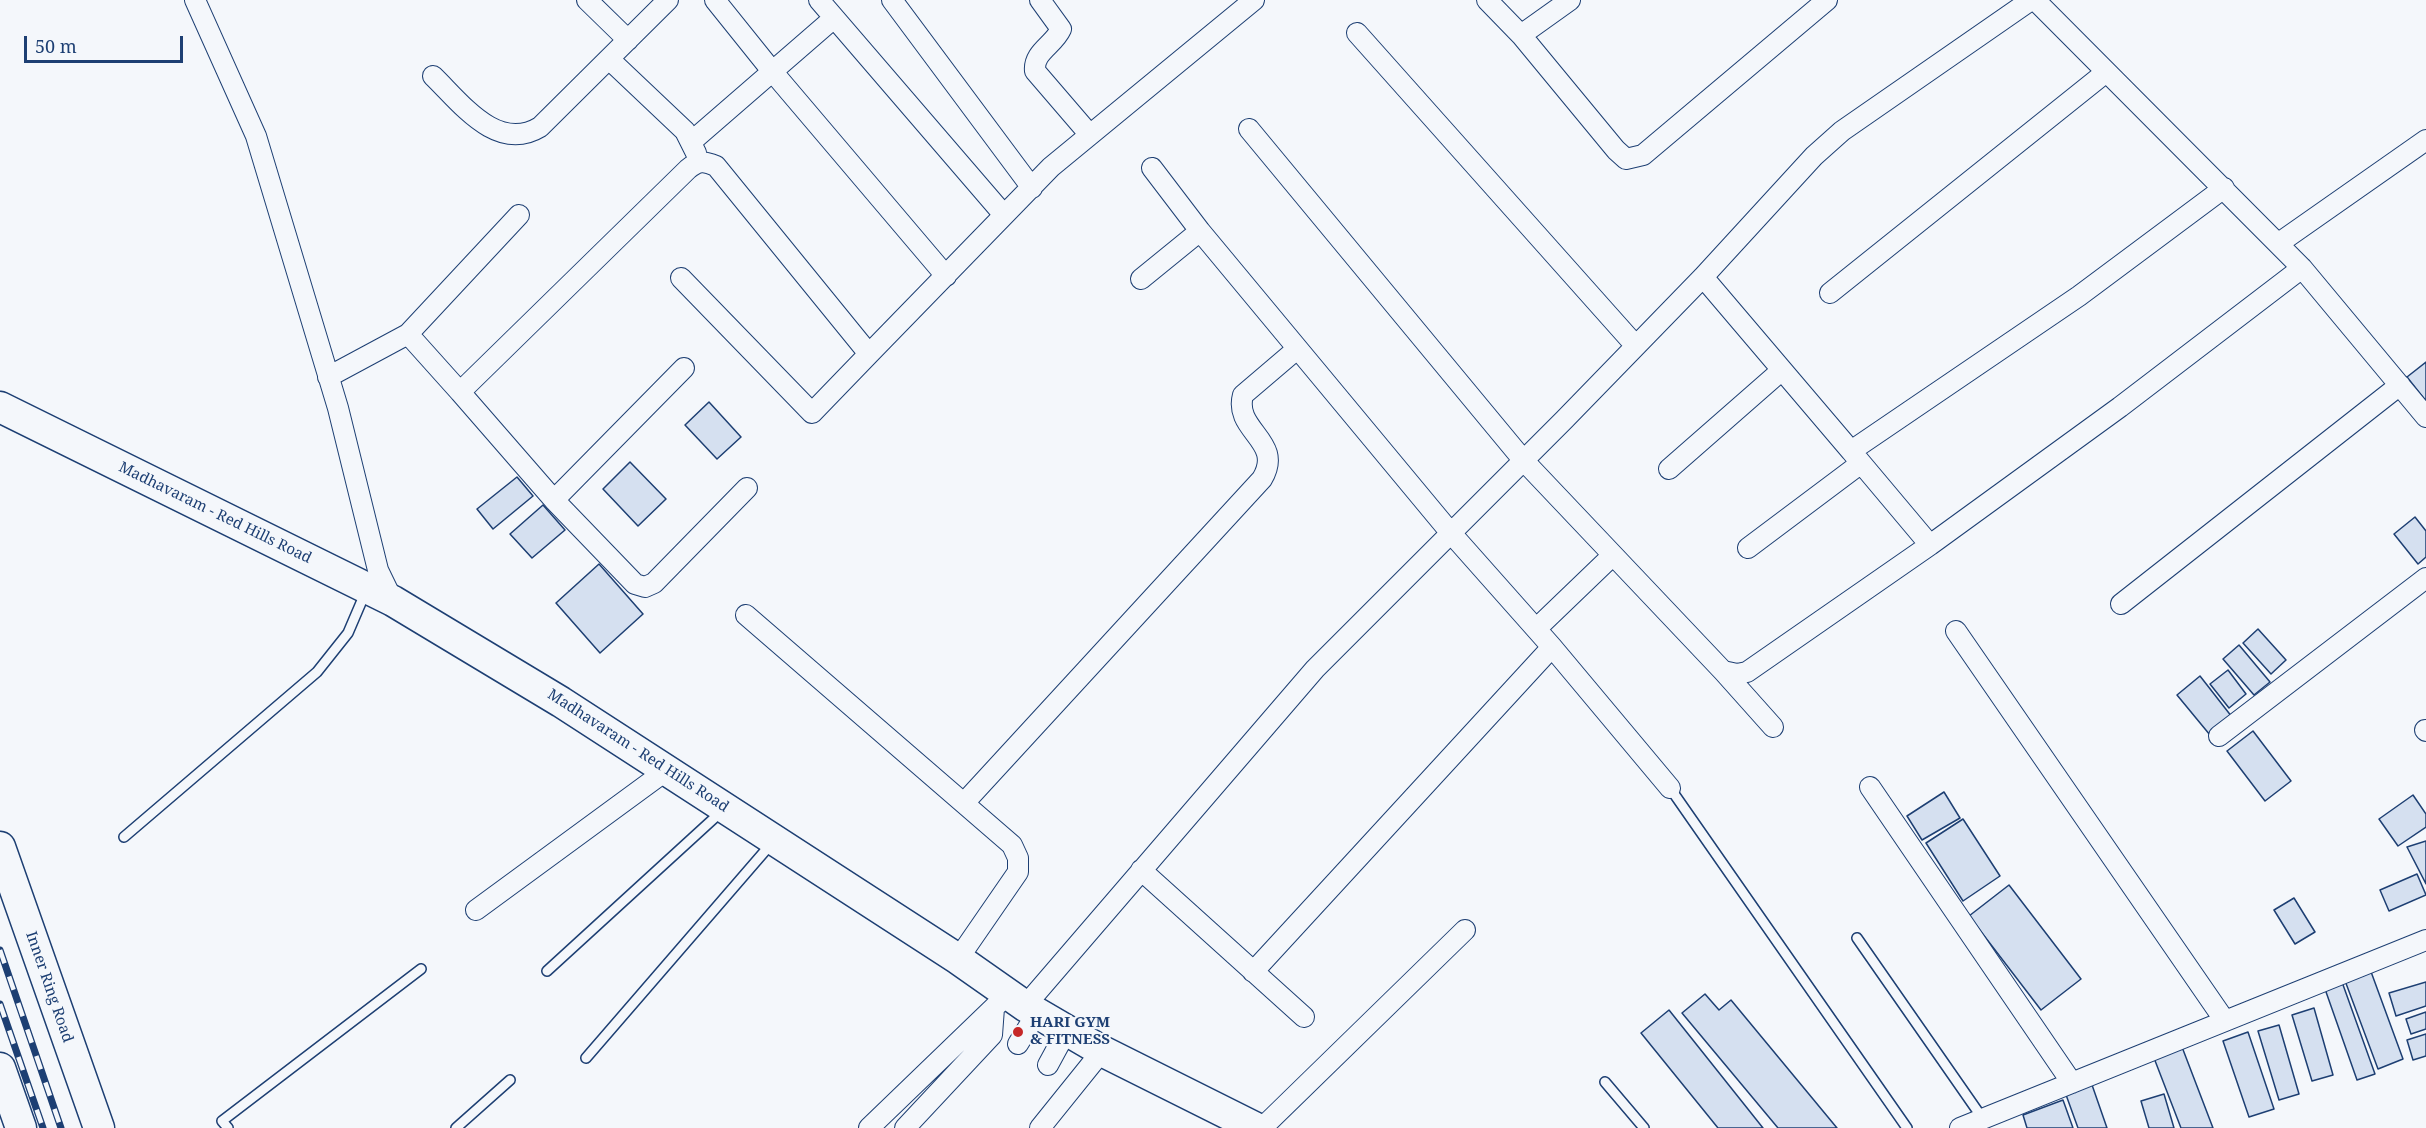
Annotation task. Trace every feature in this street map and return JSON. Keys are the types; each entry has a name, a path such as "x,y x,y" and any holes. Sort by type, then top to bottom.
{"main road":[{"name":"Madhavaram - Red Hills Road","path":"0,407 393,602 561,702 726,808 958,959 1016,1005 1067,1030 1102,1051 1257,1128"},
{"name":"Inner Ring Road","path":"0,847 99,1128"},
{"path":"0,1068 21,1128"}],"street":[{"path":"195,0 256,136 328,377 378,570 393,602"},
{"path":"586,0 628,40"},
{"path":"433,76 489,127 514,136 527,135 540,128 668,0"},
{"path":"715,0 772,72 946,276"},
{"path":"819,0 1004,215"},
{"path":"892,0 1032,188"},
{"path":"1040,0 1061,29 1053,42 1037,57 1035,71 1090,135"},
{"path":"681,278 812,413 1032,188 1090,135 1254,0"},
{"path":"1487,0 1521,35 1616,150 1626,159 1643,155 1827,0"},
{"path":"1521,35 1570,0"},
{"path":"905,1128 1141,870 1289,698 1703,277 1814,156 1842,131 2033,0 2279,243 2426,417"},
{"path":"691,142 834,18"},
{"path":"1357,33 1635,345"},
{"path":"609,59 685,131 696,152 696,162"},
{"path":"1830,293 2105,73"},
{"path":"1249,129 1524,461 1773,727"},
{"path":"2279,243 2426,140"},
{"path":"460,392 696,162 706,161 716,166 869,354"},
{"path":"1152,168 1200,231 1297,349 1450,532 1552,647 1670,788"},
{"path":"1749,548 1856,458 2224,188"},
{"path":"328,377 408,334 519,215"},
{"path":"1141,279 1200,231"},
{"path":"1723,671 1737,674 1747,672 1930,545 2120,407 2302,268"},
{"path":"1703,277 1930,545"},
{"path":"408,334 554,500 624,575 636,584 645,587 654,583 747,488"},
{"path":"964,803 1262,479 1268,470 1269,452 1244,417 1241,402 1243,395 1297,349"},
{"path":"554,500 684,368"},
{"path":"1669,469 1782,370"},
{"path":"2121,604 2400,385"},
{"path":"1536,629 1613,555"},
{"path":"2219,736 2426,578"},
{"path":"746,615 1012,845 1018,858 1018,872 958,959"},
{"path":"1956,631 2225,1021"},
{"path":"1253,972 1552,647"},
{"path":"476,910 667,770"},
{"path":"1870,787 2072,1083"},
{"path":"1141,870 1304,1017"},
{"path":"1262,1128 1465,930"},
{"path":"1960,1128 2426,940"},
{"path":"1016,1005 1018,1044"},
{"path":"869,1128 1016,1005"},
{"path":"1048,1065 1067,1030"},
{"path":"1040,1128 1102,1051"}],"lane":[{"path":"123,837 317,672 348,633 366,588"},
{"path":"1670,788 1907,1128"},
{"path":"547,971 726,808"},
{"path":"586,1058 774,840"},
{"path":"1857,938 1983,1119"},
{"path":"228,1128 222,1121 421,969"},
{"path":"456,1128 510,1080"},
{"path":"1605,1082 1644,1128"}],"building":[{"path":"2426,362 2426,401 2407,377"},
{"path":"709,402 741,437 717,459 685,425"},
{"path":"630,462 666,499 638,526 603,489"},
{"path":"517,477 533,496 493,529 477,509"},
{"path":"543,505 565,530 532,558 510,534"},
{"path":"2415,517 2426,531 2426,557 2418,564 2394,534"},
{"path":"599,564 643,614 600,653 556,603"},
{"path":"2258,629 2286,660 2271,674 2243,643"},
{"path":"2239,645 2270,682 2254,695 2223,659"},
{"path":"2228,670 2246,694 2229,708 2210,684"},
{"path":"2200,676 2232,717 2210,735 2177,695"},
{"path":"2253,731 2291,781 2265,801 2227,751"},
{"path":"1944,792 1960,818 1922,840 1907,816"},
{"path":"2413,795 2426,814 2426,827 2398,846 2379,819"},
{"path":"1963,819 2000,876 1963,901 1926,843"},
{"path":"2426,841 2426,884 2407,847"},
{"path":"2417,874 2426,895 2389,911 2380,890"},
{"path":"2009,885 2081,979 2041,1010 1969,916"},
{"path":"2294,898 2315,932 2295,944 2274,910"},
{"path":"2370,969 2403,1059 2378,1069 2344,978"},
{"path":"2342,982 2375,1074 2357,1080 2325,989"},
{"path":"2426,982 2426,1006 2396,1016 2389,993"},
{"path":"1705,994 1719,1010 1731,1000 1837,1128 1778,1128 1682,1013"},
{"path":"2314,1008 2333,1075 2312,1081 2292,1015"},
{"path":"1669,1010 1763,1128 1718,1128 1641,1033"},
{"path":"2426,1012 2426,1029 2411,1034 2406,1019"},
{"path":"2279,1025 2299,1094 2279,1100 2258,1031"},
{"path":"2248,1032 2274,1109 2249,1117 2223,1041"},
{"path":"2426,1034 2426,1056 2413,1060 2407,1040"},
{"path":"2182,1047 2213,1128 2181,1128 2154,1058"},
{"path":"2091,1082 2107,1128 2078,1128 2065,1092"},
{"path":"2164,1094 2174,1128 2149,1128 2141,1101"},
{"path":"2063,1100 2073,1128 2027,1128 2023,1115"}],"railway":[{"path":"0,950 61,1128"},
{"path":"0,1004 43,1128"}],"place":[{"name":"HARI GYM & FITNESS","path":"1018,1032"}]}
